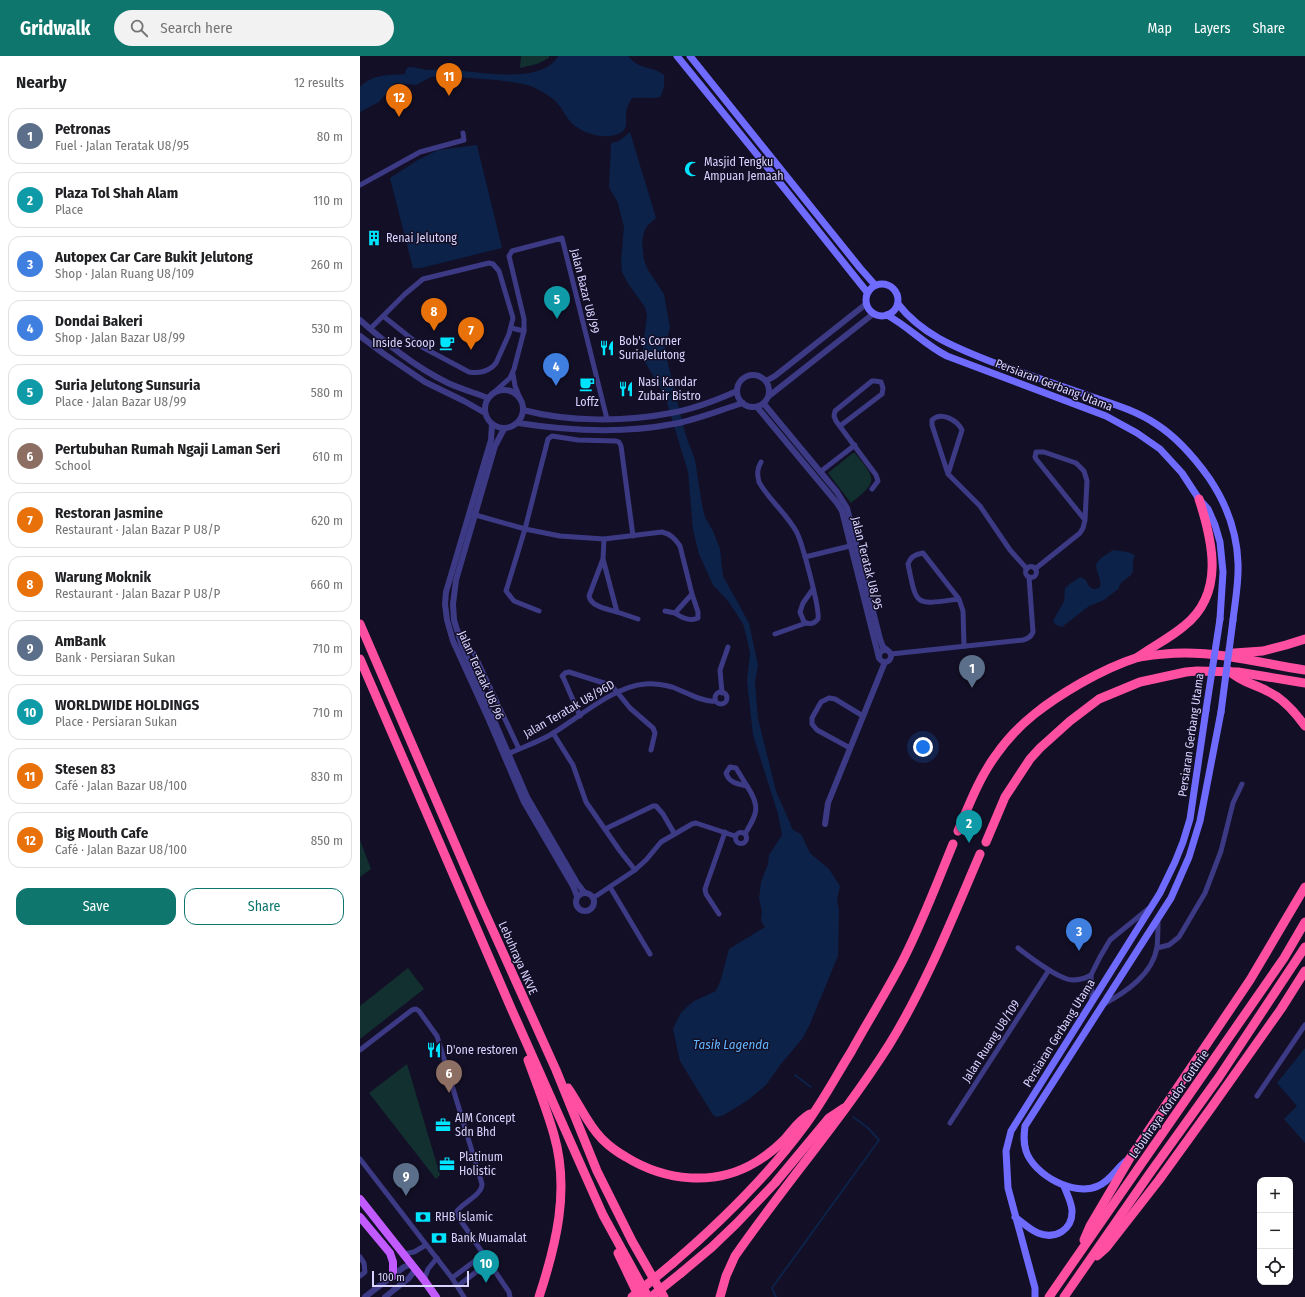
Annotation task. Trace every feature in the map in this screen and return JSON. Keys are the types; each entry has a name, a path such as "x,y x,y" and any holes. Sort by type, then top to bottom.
{"highway":[{"path":"1137,658 1153,646 1175,633 1191,620 1204,603 1212,573 1213,560 1208,527 1200,499"},
{"name":"Lebuhraya NKVE","path":"360,624 481,904 556,1070 597,1171 632,1241 664,1297"},
{"path":"1225,655 1232,653 1263,651 1305,639"},
{"path":"958,831 987,768 1015,731 1053,699 1101,672 1137,658 1184,653 1225,655 1305,670"},
{"path":"360,659 511,1008 603,1215 625,1269 639,1297"},
{"path":"986,842 1005,797 1022,769 1040,748 1070,721 1088,706 1112,693 1140,682 1186,672 1206,670 1229,671 1305,683"},
{"path":"1229,671 1245,682 1262,688 1274,695 1287,705 1305,726"},
{"path":"632,1297 705,1236 744,1197 795,1139 815,1111 833,1083 904,959 953,844"},
{"path":"720,1297 726,1276 735,1256 848,1105 889,1045 930,971 980,854"},
{"path":"1084,1247 1085,1238 1090,1226 1130,1158 1250,980 1303,891 1305,881"},
{"name":"Lebuhraya Koridor Guthrie","path":"1049,1297 1284,958 1305,922"},
{"name":"Lebuhraya Koridor Guthrie","path":"1064,1297 1150,1172 1219,1077 1305,947"},
{"path":"1090,1259 1106,1248 1160,1180 1281,1009 1305,971"},
{"path":"511,1008 555,1137 559,1165 561,1202 558,1227 549,1266 539,1297"},
{"path":"556,1070 570,1090 591,1126 602,1139 613,1149 639,1165 666,1175 689,1178 716,1176 742,1170 757,1162 777,1147 798,1123 815,1111"},
{"path":"651,1297 712,1247 757,1203 829,1118 848,1105"},
{"path":"603,1215 648,1297"}],"main road":[{"path":"677,56 867,292"},
{"path":"690,56 875,285 867,292 866,304 873,314"},
{"name":"Persiaran Gerbang Utama","path":"875,285 886,284 890,286 897,294 898,304 910,318 946,343 1020,372 1133,411 1156,424 1180,443 1195,459 1213,484 1220,496 1236,541 1239,572 1221,712 1200,821 1189,857 1170,898 1158,918 1025,1126 1024,1139 1026,1151 1029,1157 1040,1170 1064,1186 1076,1189 1089,1189 1097,1187 1108,1180 1130,1158"},
{"path":"887,315 896,309 898,304"},
{"name":"Persiaran Gerbang Utama","path":"873,314 882,316 887,315 903,325 927,345 947,356 1106,416 1137,433 1160,449 1186,477 1208,509 1220,542 1224,572 1220,619 1190,819 1183,842 1160,893 1011,1131 1006,1151 1008,1188 1035,1288 1035,1297"},
{"path":"1015,1217 1037,1232 1052,1236 1058,1234 1068,1224 1071,1218 1071,1204 1064,1186"},
{"path":"360,1199 436,1297"},
{"path":"360,1218 390,1253 393,1262 393,1276"}],"street":[{"path":"360,185 420,152 464,140 463,134"},
{"name":"Jalan Bazar U8/99","path":"524,331 524,319 509,256 510,253 512,251 562,238 607,419"},
{"path":"370,329 383,316 423,279 489,262 496,267 501,274 513,318 511,328 493,367 475,373 469,372 422,347 383,316"},
{"path":"766,381 775,376 866,304"},
{"path":"769,396 766,381 761,377 751,375 741,381 737,391 742,403 747,406 757,407 764,404 769,396 873,314"},
{"path":"360,320 394,350 420,368 447,382 490,396"},
{"path":"511,328 524,331 514,369 513,379 523,410 521,419 518,423 504,429 488,421 484,408 490,396 510,378 514,369"},
{"path":"360,336 425,382 485,413"},
{"path":"840,426 882,394 883,388 881,382 872,381 835,411 834,416 840,426 876,475 878,481 872,489"},
{"path":"490,396 498,391 510,391 520,398"},
{"path":"523,410 569,418 607,419 648,417 693,408 737,391"},
{"path":"518,423 555,428 590,430 627,430 651,428 674,424 742,403"},
{"name":"Jalan Teratak U8/95","path":"764,404 837,492 847,508 879,658"},
{"name":"Jalan Teratak U8/95","path":"757,407 837,503 844,516 854,545 880,639 883,647 889,652"},
{"path":"886,662 879,658 881,652 884,650 889,652 1023,640 1031,636 1033,632 1029,577 1026,573 1027,569 1010,550 980,506 948,474 932,425 932,420 939,416 955,421 962,430 948,474"},
{"name":"Jalan Teratak U8/96","path":"492,424 491,440 453,592 454,620 462,646 524,802 573,886 577,896"},
{"name":"Jalan Teratak U8/96","path":"504,429 495,446 446,592 446,620 453,641 533,809 577,883 584,892"},
{"path":"539,611 514,601 506,591 525,529 548,439 552,436 578,440 619,442 621,446 633,536"},
{"path":"820,472 855,445"},
{"path":"1029,577 1035,576 1037,572 1036,569 1080,533 1085,520 1087,481 1084,472 1076,464 1044,452 1036,452 1036,459 1085,520"},
{"path":"761,462 757,475 759,482 796,530 800,540 819,618 815,623 806,623 774,634"},
{"path":"472,514 525,529 560,536 604,539 662,532 671,535 680,546 698,612 698,618 694,620 686,619 675,613 665,612"},
{"path":"604,539 603,559 617,612"},
{"path":"805,557 854,545"},
{"path":"958,599 929,603 918,599 915,594 908,564 911,558 917,554 923,553 958,599 963,611 964,646"},
{"path":"603,559 589,599 593,604 638,619"},
{"path":"1027,569 1030,567 1036,569"},
{"path":"806,623 800,612 803,602 813,589"},
{"path":"675,613 692,594"},
{"path":"462,646 471,650 475,654 519,749"},
{"path":"722,692 716,695 715,701 719,704 726,702 726,696 722,692 720,670 728,647"},
{"path":"825,824 828,803 886,662 890,660 889,652"},
{"path":"580,716 562,678 565,673 569,672 608,684 617,692 630,708 653,728 654,733 651,750"},
{"name":"Jalan Teratak U8/96D","path":"506,755 553,733 617,692 628,687 644,684 659,684 672,687 708,701 715,701"},
{"path":"850,748 817,730 812,724 812,718 821,702 829,698 835,699 863,716"},
{"path":"553,733 573,765 586,802 635,870"},
{"path":"1156,948 1169,945 1179,937 1205,893 1221,852 1233,803 1242,784"},
{"path":"735,836 736,842 741,844 746,841 745,834 753,821 756,810 756,802 747,786"},
{"path":"605,829 653,806 656,806 663,814 674,834"},
{"path":"593,898 635,870 646,860 661,842 692,824 696,823 735,836"},
{"path":"719,914 706,894 705,889 725,832"},
{"path":"735,836 740,833 745,834"},
{"path":"610,886 650,954"},
{"path":"584,892 590,894 593,898 593,906 591,909 585,911 581,910 577,906 577,896 584,892"},
{"path":"1092,1001 1092,975 1110,940 1152,906"},
{"path":"1104,1004 1132,986 1146,972 1154,957 1156,948 1158,918"},
{"path":"1018,948 1049,970 1066,979 1074,980 1092,975"},
{"name":"Jalan Ruang U8/109","path":"950,1123 1049,970"},
{"path":"360,1050 412,1010 416,1009 437,1036 482,1184 480,1192 457,1211 465,1228 509,1292 510,1297"},
{"path":"1257,1096 1305,1025"},
{"path":"360,1159 437,1258 458,1286 464,1297"},
{"path":"404,1254 414,1252 426,1245"},
{"path":"452,1278 484,1254"},
{"path":"360,1257 364,1263 365,1272 360,1276"},
{"path":"424,1280 428,1269 437,1258"},
{"path":"458,1286 489,1262"},
{"path":"365,1297 404,1267 414,1267 409,1278 385,1297"}],"green space":[{"path":"521,56 549,56 549,58 537,64 520,68"},
{"path":"855,453 867,469 871,480 866,490 851,503 828,473"},
{"path":"360,840 371,869 360,877"},
{"path":"408,968 424,989 360,1039 360,1006"},
{"path":"407,1064 440,1175 436,1179 369,1093"}],"water":[{"path":"558,56 628,56 637,64 655,70 664,75 662,92 660,97 632,98 627,110 626,126 624,130 620,133 607,136 600,136 586,132 573,125 555,101 537,89 518,83 504,81 438,76 431,77 416,85 395,83 379,102 360,112 360,87 376,77 405,74 406,69 409,67 427,70 449,69 491,74 524,74 538,71 550,65"},
{"name":"Tasik Lagenda","path":"630,132 656,218 647,226 644,232 642,242 644,260 648,270 664,294 670,328 665,351 685,433 695,460 705,517 713,531 720,549 723,576 749,623 758,665 755,683 758,719 776,791 793,830 801,834 810,853 829,869 840,886 837,899 839,911 838,956 810,1024 802,1039 766,1085 748,1100 724,1115 716,1117 713,1115 680,1061 673,1029 680,1014 688,1006 694,1001 716,991 721,979 729,949 765,927 761,921 762,911 759,899 761,882 768,864 769,855 782,835 778,814 753,735 747,681 750,653 743,624 728,601 713,585 699,554 693,530 688,472 665,396 645,362 643,346 647,316 645,307 629,285 622,272 621,261 624,227 618,203 609,187 611,143 619,141"},
{"path":"477,145 502,248 421,268 413,268 390,178 418,160 438,150"},
{"path":"1113,550 1128,552 1135,555 1131,575 1121,583 1118,589 1104,600 1089,606 1062,627 1056,625 1053,621 1064,601 1065,588 1080,577 1086,580 1088,585 1093,589 1100,587 1096,564 1101,558"},
{"path":"1305,1048 1305,1143 1284,1119 1297,1106 1277,1083"}],"waterway":[{"path":"795,1075 811,1087"},
{"path":"776,1297 772,1288 879,1140 867,1127 853,1117"}],"place":[{"name":"Stesen 83","path":"449,96"},
{"name":"Big Mouth Cafe","path":"399,117"},
{"name":"Masjid Tengku Ampuan Jemaah","path":"692,169"},
{"name":"Renai Jelutong","path":"374,238"},
{"name":"Suria Jelutong Sunsuria","path":"557,319"},
{"name":"Warung Moknik","path":"434,331"},
{"name":"Inside Scoop","path":"447,343"},
{"name":"Bob's Corner SuriaJelutong","path":"607,348"},
{"name":"Restoran Jasmine","path":"471,350"},
{"name":"Loffz","path":"587,384"},
{"name":"Dondai Bakeri","path":"556,386"},
{"name":"Nasi Kandar Zubair Bistro","path":"626,389"},
{"name":"Petronas","path":"972,688"},
{"name":"Plaza Tol Shah Alam","path":"969,843"},
{"name":"Autopex Car Care Bukit Jelutong","path":"1079,951"},
{"name":"D'one restoren","path":"434,1050"},
{"name":"Pertubuhan Rumah Ngaji Laman Seri","path":"449,1093"},
{"name":"AIM Concept Sdn Bhd","path":"443,1125"},
{"name":"Platinum Holistic","path":"447,1164"},
{"name":"AmBank","path":"406,1196"},
{"name":"RHB Islamic","path":"423,1217"},
{"name":"Bank Muamalat","path":"439,1238"},
{"name":"WORLDWIDE HOLDINGS","path":"486,1283"}]}
